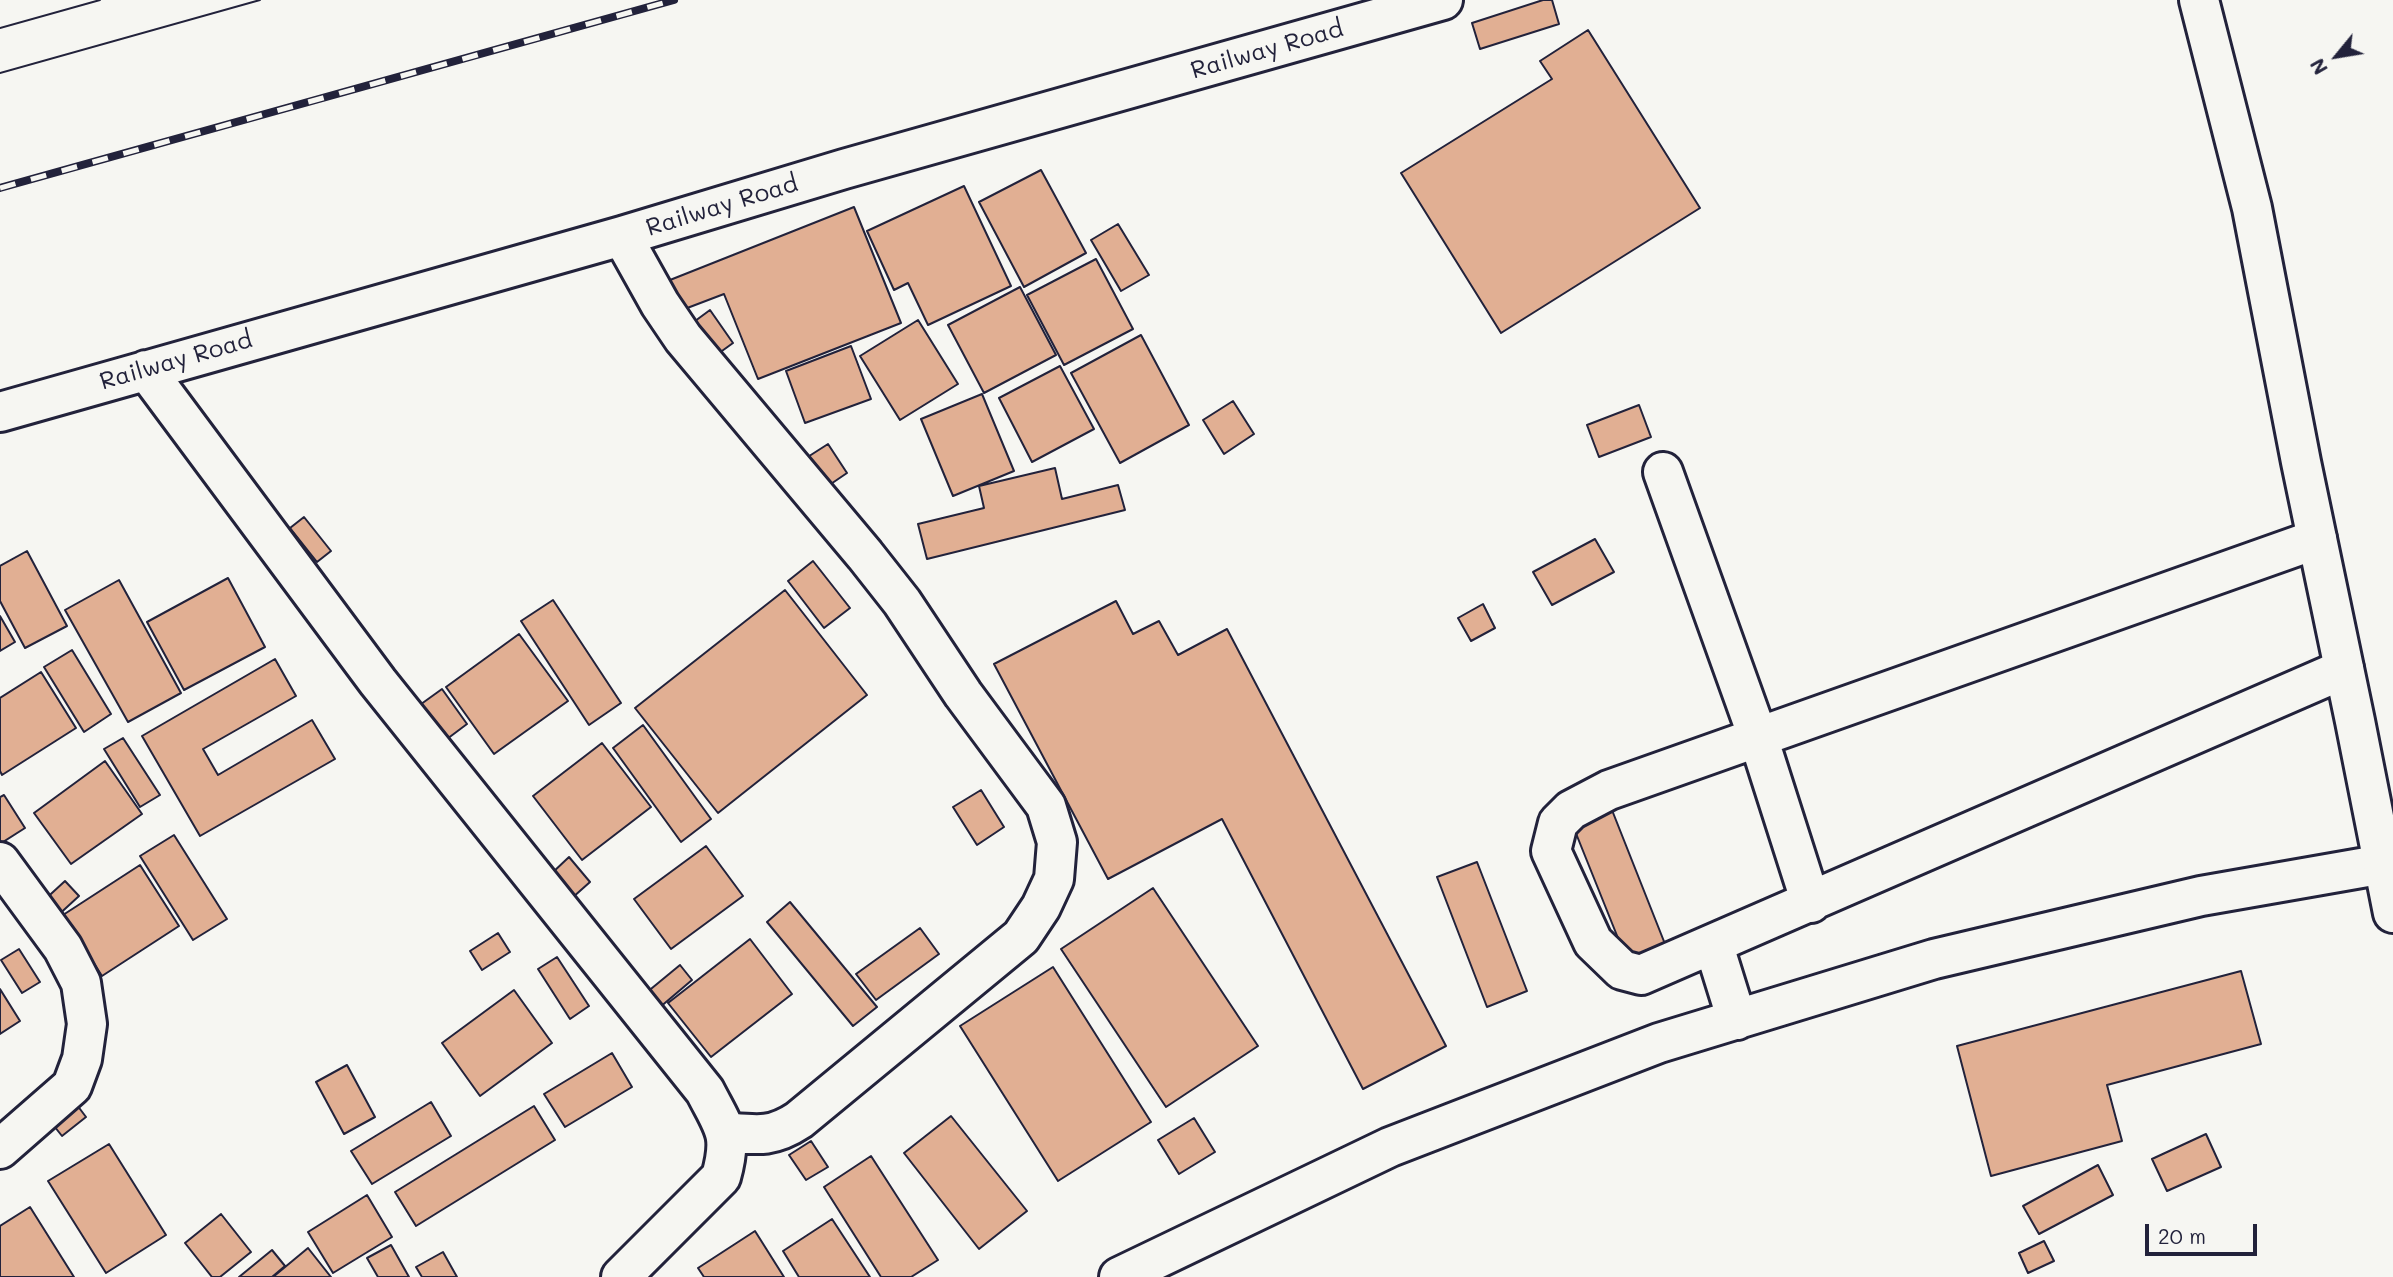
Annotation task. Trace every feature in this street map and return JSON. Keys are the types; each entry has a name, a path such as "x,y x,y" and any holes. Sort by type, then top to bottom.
{"street":[{"name":"Railway Road","path":"0,412 1443,0"},
{"path":"2199,0 2252,208 2393,913"},
{"path":"622,236 653,294 683,338 767,436 902,603 939,659 1046,806 1057,842 1055,879 1021,937 783,1131 763,1135 726,1132"},
{"path":"146,370 378,682 705,1091 726,1132 727,1156 720,1177 621,1277"},
{"path":"1663,472 1758,737 1811,903"},
{"path":"2317,539 1609,790 1571,810 1558,823 1551,851 1593,942 1622,970 1641,975 1714,946 2344,669"},
{"path":"0,862 63,948 81,983 87,1024 82,1059 72,1086 0,1149"},
{"path":"1119,1277 1391,1147 1659,1043 1934,959 2201,896 2384,864"},
{"path":"1714,946 1737,1020"}],"building":[{"path":"1543,0 1552,0 1559,24 1480,49 1472,23"},
{"path":"1588,30 1700,208 1501,333 1401,173 1552,79 1540,61"},
{"path":"1041,170 1086,253 1024,287 979,202"},
{"path":"964,186 1011,286 928,325 908,283 894,290 867,231"},
{"path":"854,207 901,323 758,379 724,294 682,310 670,280"},
{"path":"1118,224 1149,275 1121,291 1091,240"},
{"path":"1096,259 1133,329 1064,365 1027,295"},
{"path":"1020,287 1056,355 984,393 948,325"},
{"path":"710,310 733,343 715,356 691,324"},
{"path":"918,320 958,384 900,420 860,356"},
{"path":"1141,335 1189,425 1120,463 1071,373"},
{"path":"851,346 871,399 805,423 786,371"},
{"path":"1060,366 1094,429 1032,462 999,398"},
{"path":"982,394 1014,471 953,496 921,419"},
{"path":"1233,401 1254,434 1224,454 1203,420"},
{"path":"1639,405 1651,437 1599,457 1587,425"},
{"path":"828,444 847,473 822,490 803,460"},
{"path":"1055,468 1062,499 1118,485 1125,510 927,559 918,524 984,508 979,486"},
{"path":"304,517 331,551 317,562 290,528"},
{"path":"1595,539 1614,572 1552,605 1533,572"},
{"path":"27,551 67,626 25,648 0,601 0,566"},
{"path":"813,561 850,608 824,628 788,581"},
{"path":"228,578 265,647 184,690 147,622"},
{"path":"119,580 181,693 128,722 65,610"},
{"path":"785,590 867,695 718,813 635,708"},
{"path":"553,600 621,703 589,725 521,621"},
{"path":"1116,601 1133,634 1159,621 1178,655 1227,629 1446,1046 1363,1089 1222,819 1108,879 994,664"},
{"path":"1483,604 1495,628 1471,641 1458,618"},
{"path":"0,616 15,642 0,651"},
{"path":"519,634 568,701 494,754 446,687"},
{"path":"72,650 111,714 84,732 44,667"},
{"path":"275,659 296,696 203,749 218,775 312,720 335,759 200,836 142,736"},
{"path":"41,672 76,728 2,775 0,698"},
{"path":"442,689 467,724 443,742 417,707"},
{"path":"643,725 711,819 681,842 613,748"},
{"path":"123,738 160,795 140,807 104,749"},
{"path":"602,743 651,807 582,860 533,796"},
{"path":"105,761 142,814 71,864 34,813"},
{"path":"981,790 1004,827 977,845 953,807"},
{"path":"4,795 25,828 0,844 0,797"},
{"path":"1608,800 1667,949 1628,963 1569,816"},
{"path":"174,835 227,919 193,940 140,856"},
{"path":"706,846 743,896 671,949 634,899"},
{"path":"569,857 590,882 572,898 551,874"},
{"path":"1477,862 1527,991 1487,1007 1437,877"},
{"path":"140,865 179,926 102,976 63,915"},
{"path":"65,881 79,896 54,919 40,904"},
{"path":"1153,888 1258,1046 1166,1107 1061,949"},
{"path":"790,902 877,1007 853,1026 767,922"},
{"path":"920,928 939,954 876,1000 856,974"},
{"path":"498,933 510,952 482,970 470,951"},
{"path":"750,939 792,994 711,1057 668,1003"},
{"path":"19,949 40,982 22,993 1,960"},
{"path":"557,957 589,1006 570,1019 538,969"},
{"path":"680,965 692,980 659,1008 646,993"},
{"path":"1053,967 1151,1122 1058,1181 960,1026"},
{"path":"2241,971 2261,1044 2107,1085 2122,1141 1991,1176 1957,1046"},
{"path":"0,989 20,1021 0,1034"},
{"path":"514,990 552,1043 480,1096 442,1043"},
{"path":"612,1053 632,1087 565,1127 544,1094"},
{"path":"347,1065 375,1117 344,1134 316,1082"},
{"path":"68,1093 86,1117 62,1136 43,1112"},
{"path":"431,1102 451,1136 372,1184 351,1151"},
{"path":"534,1106 555,1140 416,1226 395,1192"},
{"path":"951,1116 1027,1211 979,1249 904,1153"},
{"path":"1194,1118 1215,1152 1179,1174 1158,1140"},
{"path":"2206,1134 2221,1167 2167,1191 2152,1159"},
{"path":"811,1141 828,1167 806,1180 789,1155"},
{"path":"109,1144 166,1235 106,1273 48,1181"},
{"path":"871,1156 938,1260 911,1277 881,1277 824,1187"},
{"path":"2098,1165 2113,1195 2039,1234 2023,1206"},
{"path":"367,1195 392,1237 333,1273 308,1232"},
{"path":"30,1207 74,1277 0,1277 0,1226"},
{"path":"221,1214 251,1252 220,1277 212,1277 185,1243"},
{"path":"832,1219 870,1277 799,1277 783,1251"},
{"path":"755,1231 784,1277 704,1277 698,1268"},
{"path":"2044,1241 2054,1261 2028,1273 2019,1253"},
{"path":"391,1245 409,1277 378,1277 367,1258"},
{"path":"308,1248 331,1277 273,1277"},
{"path":"272,1250 285,1266 272,1277 239,1277"},
{"path":"443,1252 457,1277 422,1277 416,1267"}],"tram line":[{"path":"0,28 100,0"},
{"path":"0,73 260,0"}],"railway":[{"path":"0,188 674,0"}]}
